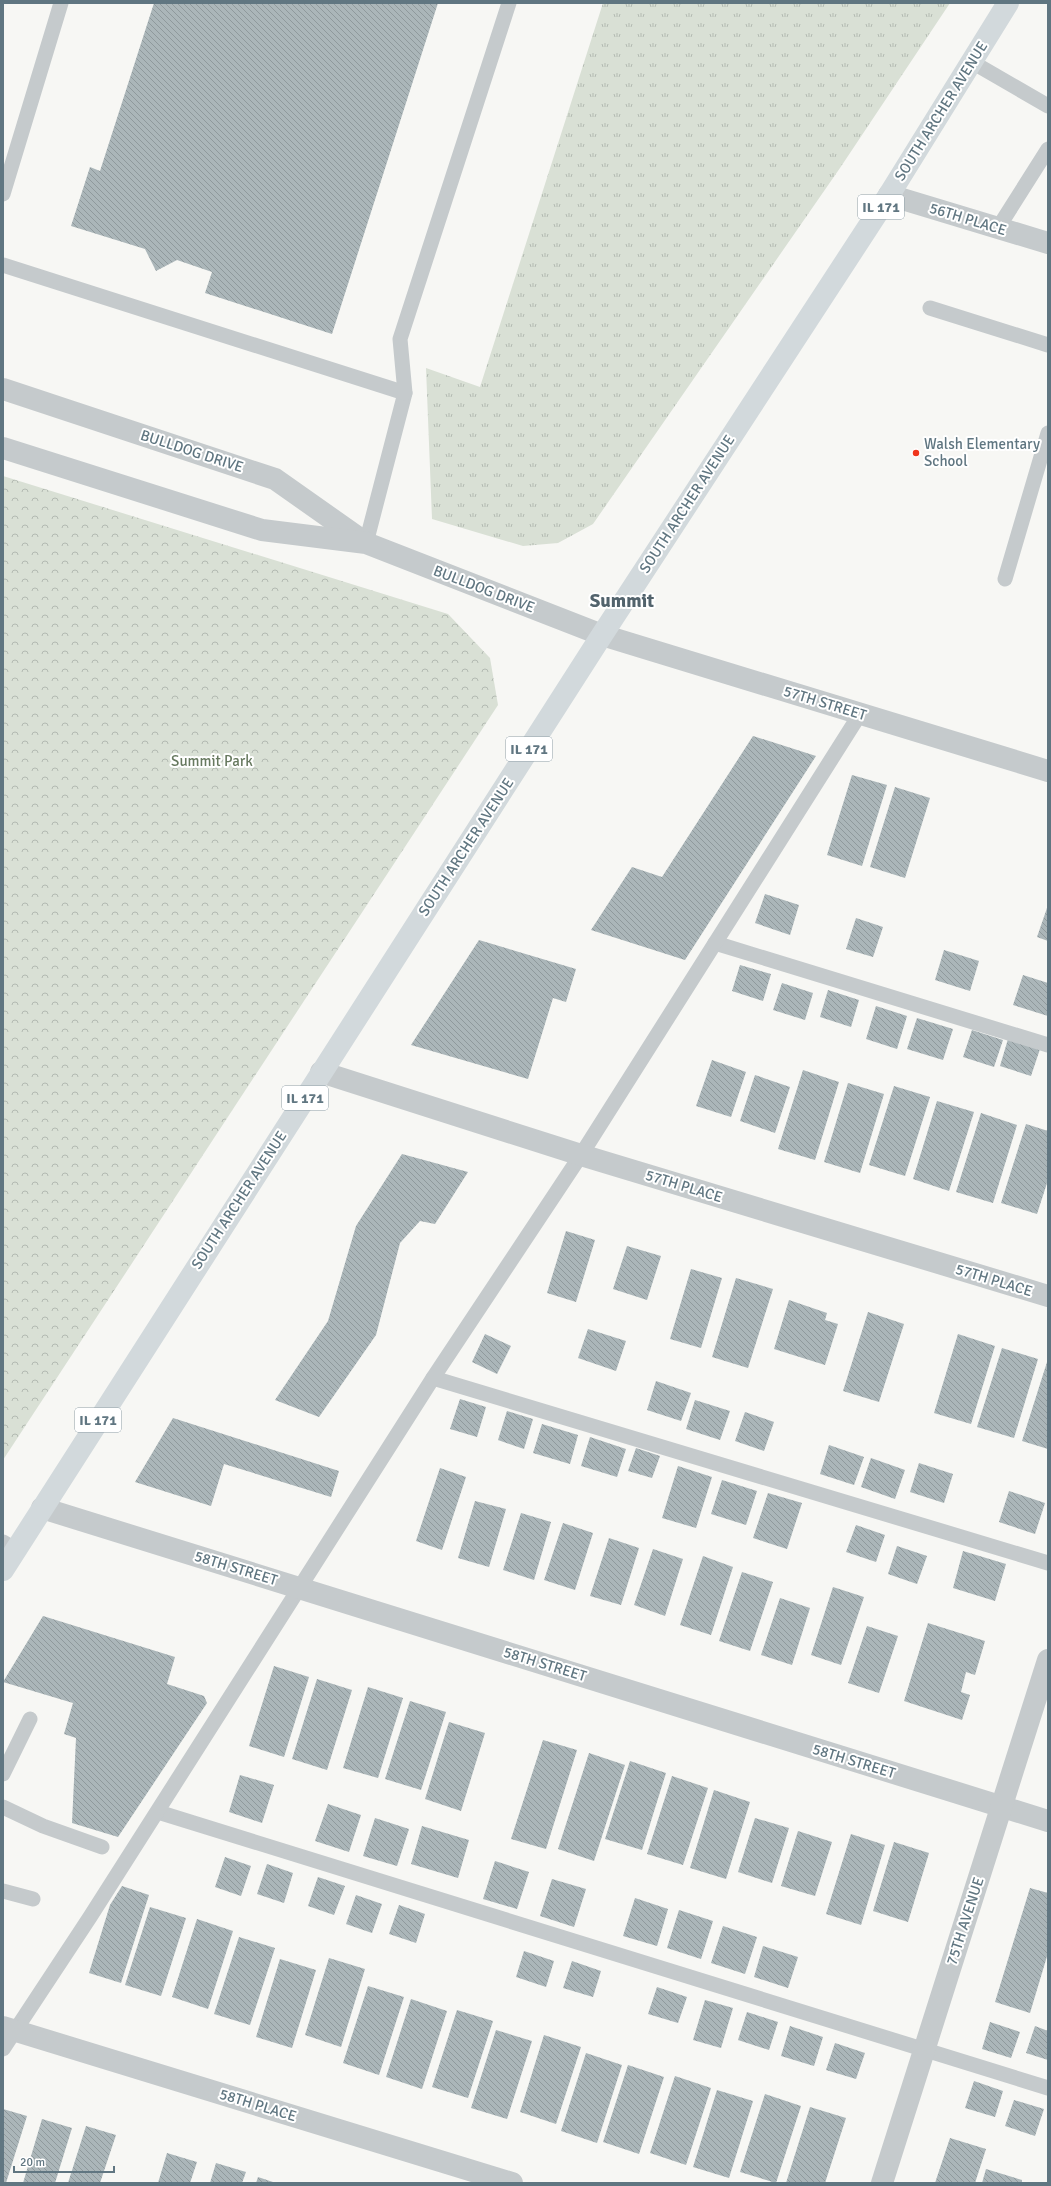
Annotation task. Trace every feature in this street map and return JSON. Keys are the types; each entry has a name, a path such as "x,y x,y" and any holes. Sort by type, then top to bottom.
{"main road":[{"name":"SOUTH ARCHER AVENUE","path":"3,1570 9,1546 42,1508 602,635 888,195 1008,3"}],"street":[{"name":"56TH PLACE","path":"888,195 1048,243"},
{"name":"BULLDOG DRIVE","path":"3,389 275,479 366,543 602,635"},
{"name":"BULLDOG DRIVE","path":"3,448 262,530 366,543"},
{"name":"57TH STREET","path":"602,635 1048,771"},
{"name":"57TH PLACE","path":"322,1072 581,1155 1048,1296"},
{"name":"58TH STREET","path":"42,1508 1048,1821"},
{"name":"75TH AVENUE","path":"882,2183 1048,1660"},
{"name":"58TH PLACE","path":"9,2029 512,2183"}],"lane":[{"path":"3,194 61,3"},
{"path":"366,543 405,393 400,339 509,3"},
{"path":"972,62 1048,106"},
{"path":"998,228 1048,149"},
{"path":"3,265 405,393"},
{"path":"930,308 1048,345"},
{"path":"1005,579 1048,433"},
{"path":"3,2049 9,2029 158,1812 433,1378 581,1155 860,714"},
{"path":"716,943 1048,1045"},
{"path":"433,1378 1048,1563"},
{"path":"3,1774 30,1720"},
{"path":"3,1807 43,1826 102,1847"},
{"path":"158,1812 1048,2088"},
{"path":"3,1891 33,1900"}],"green space":[{"path":"603,3 950,3 840,168 593,524 558,543 523,546 432,519 426,368 480,387"},
{"name":"Summit Park","path":"3,476 448,614 490,658 498,705 3,1460"}],"building":[{"path":"154,3 438,3 332,334 205,293 212,272 177,260 156,271 145,249 71,226 90,167 100,171"},
{"path":"753,736 816,756 685,960 591,930 632,867 662,877"},
{"path":"852,775 887,785 862,866 827,855"},
{"path":"895,787 930,798 905,878 870,867"},
{"path":"765,894 799,905 790,935 755,923"},
{"path":"1048,905 1048,941 1037,937"},
{"path":"856,918 883,927 873,957 846,949"},
{"path":"479,940 576,969 566,1002 553,998 528,1079 411,1045"},
{"path":"944,950 979,961 970,991 935,980"},
{"path":"740,965 771,974 763,1001 732,991"},
{"path":"1023,975 1048,983 1048,1016 1013,1005"},
{"path":"782,983 813,993 805,1020 773,1010"},
{"path":"828,990 859,1000 851,1027 820,1017"},
{"path":"876,1006 907,1016 897,1049 866,1039"},
{"path":"917,1018 953,1029 943,1060 907,1049"},
{"path":"972,1030 1003,1040 994,1067 963,1057"},
{"path":"1008,1039 1040,1049 1031,1076 1000,1066"},
{"path":"712,1060 746,1072 731,1117 696,1106"},
{"path":"803,1070 839,1082 815,1160 778,1149"},
{"path":"755,1075 790,1087 775,1133 740,1121"},
{"path":"848,1083 884,1094 860,1173 824,1162"},
{"path":"894,1086 930,1097 905,1176 869,1165"},
{"path":"937,1101 974,1112 949,1191 913,1179"},
{"path":"981,1113 1017,1125 993,1203 956,1192"},
{"path":"1026,1124 1048,1131 1048,1180 1037,1214 1001,1203"},
{"path":"402,1154 468,1172 435,1224 420,1221 400,1243 376,1335 319,1417 275,1400 328,1321 356,1226"},
{"path":"566,1231 595,1240 576,1302 547,1293"},
{"path":"627,1246 661,1256 647,1300 613,1289"},
{"path":"691,1269 722,1278 701,1348 670,1339"},
{"path":"736,1278 773,1289 748,1368 712,1357"},
{"path":"789,1300 827,1313 825,1320 838,1324 825,1365 774,1349"},
{"path":"868,1312 904,1324 879,1402 843,1391"},
{"path":"588,1329 626,1341 616,1371 578,1358"},
{"path":"485,1334 511,1346 497,1374 472,1362"},
{"path":"958,1334 995,1346 971,1424 934,1413"},
{"path":"1002,1348 1038,1359 1014,1438 977,1427"},
{"path":"1047,1362 1048,1363 1048,1449 1022,1441"},
{"path":"656,1381 691,1393 681,1421 647,1410"},
{"path":"460,1399 486,1407 477,1437 450,1429"},
{"path":"695,1400 730,1411 720,1440 686,1429"},
{"path":"507,1411 533,1419 524,1449 498,1440"},
{"path":"745,1412 774,1422 764,1451 735,1441"},
{"path":"173,1418 339,1471 331,1497 224,1464 211,1506 135,1482"},
{"path":"542,1424 578,1435 570,1464 533,1453"},
{"path":"590,1437 626,1449 617,1477 581,1466"},
{"path":"829,1445 864,1457 854,1485 820,1474"},
{"path":"636,1448 660,1456 652,1478 628,1471"},
{"path":"871,1458 905,1470 895,1499 861,1487"},
{"path":"919,1463 953,1474 944,1503 910,1492"},
{"path":"678,1466 712,1477 696,1528 662,1518"},
{"path":"440,1468 466,1477 442,1550 416,1541"},
{"path":"722,1480 757,1491 746,1525 711,1514"},
{"path":"1009,1491 1045,1503 1035,1534 999,1522"},
{"path":"768,1493 802,1503 787,1549 753,1538"},
{"path":"475,1501 506,1509 489,1567 458,1558"},
{"path":"521,1513 551,1522 534,1580 503,1570"},
{"path":"563,1523 593,1533 575,1590 544,1580"},
{"path":"856,1525 885,1535 876,1562 846,1552"},
{"path":"609,1538 639,1548 621,1605 590,1596"},
{"path":"897,1546 927,1556 917,1584 888,1574"},
{"path":"653,1549 683,1559 665,1616 634,1605"},
{"path":"963,1551 1006,1564 995,1601 953,1588"},
{"path":"703,1556 733,1567 711,1635 680,1625"},
{"path":"742,1572 773,1582 750,1651 719,1641"},
{"path":"833,1587 864,1597 841,1665 811,1655"},
{"path":"780,1598 810,1608 792,1665 761,1655"},
{"path":"43,1616 175,1657 167,1684 204,1696 207,1703 118,1837 72,1823 76,1738 64,1734 73,1703 3,1682"},
{"path":"928,1623 985,1641 975,1675 966,1672 961,1692 970,1695 962,1720 904,1701"},
{"path":"867,1626 898,1636 879,1693 848,1683"},
{"path":"274,1666 309,1677 284,1757 249,1746"},
{"path":"317,1679 352,1690 327,1770 292,1759"},
{"path":"368,1687 403,1698 378,1778 343,1768"},
{"path":"410,1701 446,1712 421,1790 385,1779"},
{"path":"449,1722 485,1733 461,1811 425,1799"},
{"path":"543,1740 577,1750 546,1849 511,1839"},
{"path":"589,1753 625,1765 594,1861 558,1849"},
{"path":"630,1761 666,1773 642,1850 605,1839"},
{"path":"240,1775 274,1785 262,1823 229,1812"},
{"path":"672,1776 708,1788 683,1865 647,1854"},
{"path":"714,1790 750,1802 726,1879 690,1868"},
{"path":"328,1804 361,1815 349,1852 315,1841"},
{"path":"375,1818 409,1829 397,1866 363,1856"},
{"path":"755,1818 789,1828 772,1883 738,1872"},
{"path":"422,1826 469,1840 458,1878 411,1864"},
{"path":"798,1831 832,1842 815,1896 781,1886"},
{"path":"851,1834 885,1845 861,1925 826,1914"},
{"path":"894,1842 929,1853 908,1922 873,1911"},
{"path":"225,1857 251,1866 241,1896 215,1887"},
{"path":"495,1861 529,1872 517,1909 483,1899"},
{"path":"267,1864 293,1873 284,1903 257,1894"},
{"path":"318,1877 345,1886 334,1915 308,1906"},
{"path":"552,1879 586,1889 574,1927 540,1916"},
{"path":"122,1886 149,1895 121,1983 89,1973 110,1905"},
{"path":"1030,1888 1048,1893 1048,1953 1030,2013 995,2002"},
{"path":"356,1895 382,1904 372,1933 346,1924"},
{"path":"635,1898 668,1909 657,1946 623,1936"},
{"path":"399,1905 425,1914 416,1943 389,1934"},
{"path":"150,1907 186,1918 161,1996 125,1985"},
{"path":"679,1910 713,1921 701,1959 667,1948"},
{"path":"197,1919 233,1931 208,2009 172,1997"},
{"path":"723,1926 757,1937 745,1974 711,1963"},
{"path":"239,1937 275,1948 250,2025 214,2014"},
{"path":"763,1946 798,1957 788,1988 754,1977"},
{"path":"524,1951 554,1961 546,1987 516,1977"},
{"path":"329,1958 365,1969 341,2047 305,2035"},
{"path":"280,1959 316,1970 292,2048 256,2037"},
{"path":"572,1961 601,1971 593,1997 563,1988"},
{"path":"368,1986 404,1997 379,2075 343,2063"},
{"path":"657,1987 687,1997 678,2023 648,2014"},
{"path":"411,1999 447,2011 422,2089 386,2077"},
{"path":"705,2000 733,2008 721,2048 693,2040"},
{"path":"457,2010 493,2021 468,2098 432,2087"},
{"path":"747,2012 778,2022 769,2050 738,2040"},
{"path":"990,2022 1020,2032 1011,2058 982,2049"},
{"path":"790,2026 823,2037 814,2066 781,2056"},
{"path":"1035,2026 1048,2031 1048,2060 1026,2053"},
{"path":"496,2030 532,2041 507,2119 471,2108"},
{"path":"544,2035 581,2047 556,2124 520,2112"},
{"path":"835,2043 865,2053 856,2079 826,2070"},
{"path":"586,2053 622,2065 597,2143 561,2131"},
{"path":"628,2065 664,2077 639,2154 603,2142"},
{"path":"675,2076 711,2088 686,2165 650,2153"},
{"path":"974,2081 1003,2091 995,2117 965,2108"},
{"path":"717,2090 753,2101 729,2178 693,2167"},
{"path":"765,2094 801,2106 776,2183 740,2172"},
{"path":"1014,2100 1044,2109 1035,2136 1005,2126"},
{"path":"810,2107 846,2118 825,2183 786,2183"},
{"path":"3,2109 27,2116 6,2183 3,2183"},
{"path":"42,2119 72,2128 55,2183 23,2183"},
{"path":"86,2126 116,2135 100,2183 68,2183"},
{"path":"950,2138 986,2149 975,2183 935,2183"},
{"path":"167,2153 197,2162 190,2183 158,2183"},
{"path":"216,2163 246,2172 242,2183 210,2183"},
{"path":"986,2169 1022,2180 1022,2183 982,2183"},
{"path":"258,2177 276,2183 256,2183"}],"place":[{"name":"Walsh Elementary School","path":"916,453"}],"district":[{"name":"Summit","path":"622,600"}]}
